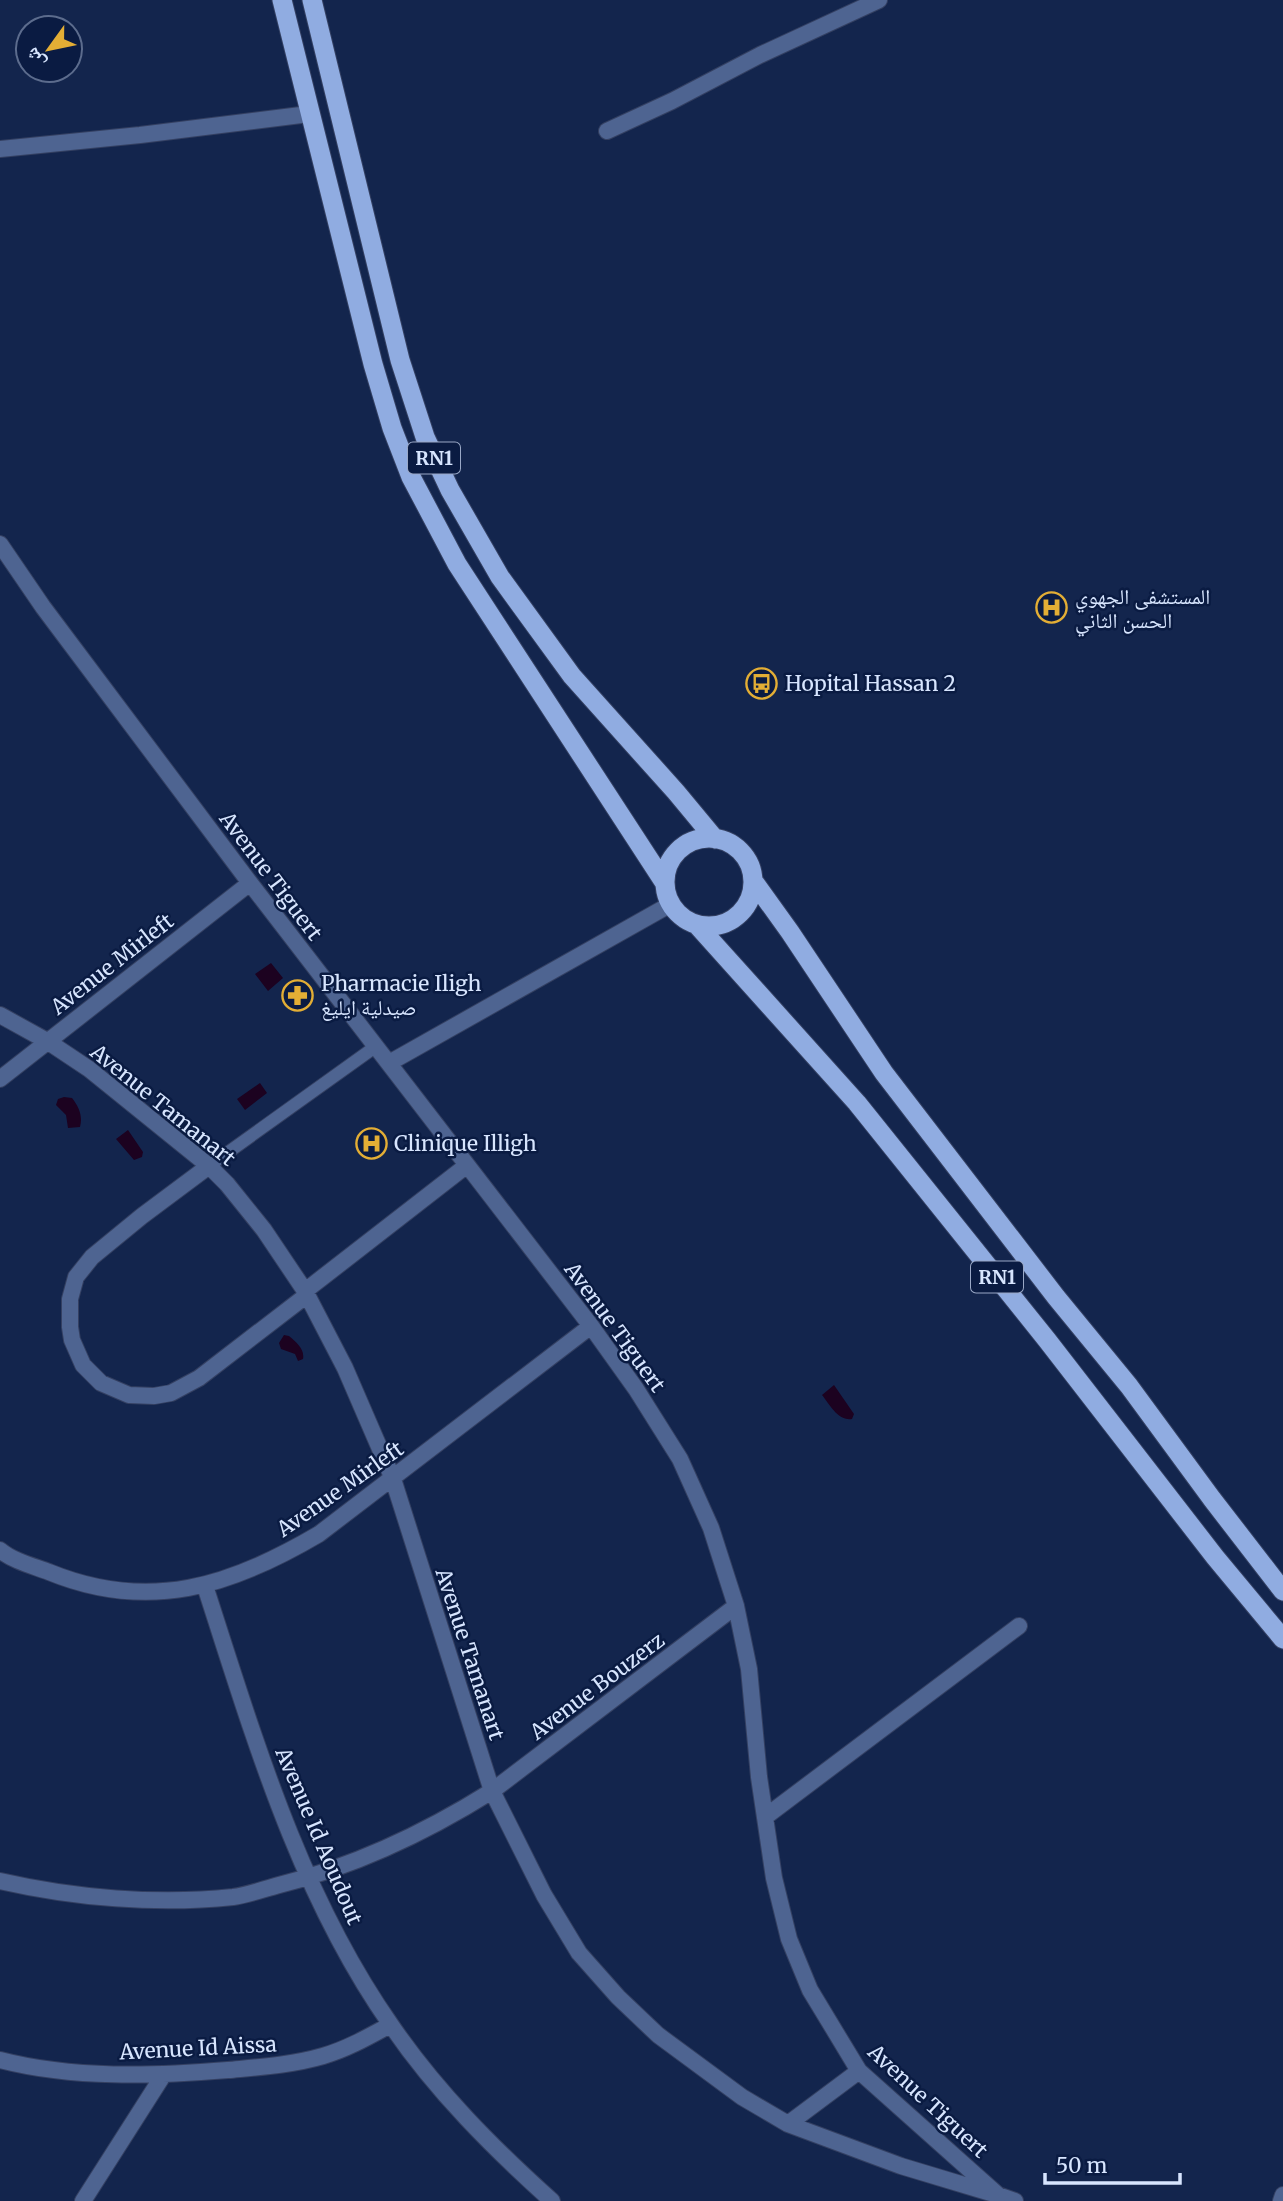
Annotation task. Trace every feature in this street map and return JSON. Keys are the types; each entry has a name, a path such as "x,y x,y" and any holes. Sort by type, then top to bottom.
{"highway":[{"name":"RN1","path":"282,0 373,364 392,428 411,477 457,564 664,882 671,904 685,920 698,925 857,1103 1047,1340 1215,1557 1283,1639"},
{"name":"RN1","path":"312,0 404,373 425,437 450,491 500,577 572,676 715,839 728,843 747,861 754,882 884,1073 1056,1297 1129,1386 1283,1591"},
{"path":"664,882 667,867 674,854 700,839 715,839"},
{"path":"698,925 723,924 734,918 744,909 754,882"}],"street":[{"path":"607,131 879,0"},
{"path":"0,149 309,114"},
{"name":"Avenue Tiguert","path":"0,544 51,617 250,883 591,1326 636,1389 680,1459 711,1528 736,1606 749,1670 774,1878 789,1939 810,1990 859,2071 998,2195 1016,2201"},
{"name":"Avenue Mirleft","path":"0,1079 250,883"},
{"path":"389,1063 671,904"},
{"name":"Avenue Tamanart","path":"0,1015 47,1041 100,1078 209,1166 264,1230 306,1293 345,1368 393,1479 492,1791 544,1895 579,1953 618,1997 658,2035 742,2097 788,2124 901,2166 998,2195"},
{"path":"375,1047 209,1166 92,1257 76,1277 70,1299 69,1327 83,1365 101,1383 129,1395 154,1396 171,1393 199,1378 466,1166"},
{"name":"Avenue Mirleft","path":"0,1550 62,1577 109,1590 156,1592 205,1587 275,1560 319,1534 591,1326"},
{"name":"Avenue Id Aoudout","path":"205,1587 276,1800 323,1910 338,1938 390,2025 432,2078 494,2149 552,2201"},
{"name":"Avenue Bouzerz","path":"0,1881 39,1890 166,1899 234,1896 310,1878 360,1861 449,1818 492,1791 736,1606"},
{"path":"765,1817 1019,1626"},
{"name":"Avenue Id Aissa","path":"0,2060 18,2065 72,2071 164,2074 291,2064 348,2048 390,2025"},
{"path":"788,2124 859,2071"},
{"path":"83,2201 164,2074"},
{"path":"1281,2201 1283,2195"}],"shaded area":[{"path":"271,963 283,978 268,991 255,974"},
{"path":"260,1083 267,1093 245,1110 237,1099"},
{"path":"72,1098 77,1105 81,1115 80,1127 68,1128 66,1115 56,1105 58,1099"},
{"path":"128,1130 143,1152 142,1157 134,1160 116,1139"},
{"path":"284,1335 289,1336 299,1346 303,1359 298,1361 295,1354 281,1349 279,1343"},
{"path":"834,1385 854,1414 852,1419 838,1415 822,1395"}],"place":[{"name":"المستشفى الجهوي الحسن الثاني","path":"1052,608"},
{"name":"Hopital Hassan 2","path":"762,683"},
{"name":"Pharmacie Iligh صيدلية ايليغ","path":"298,995"},
{"name":"Clinique Illigh","path":"371,1143"}]}
